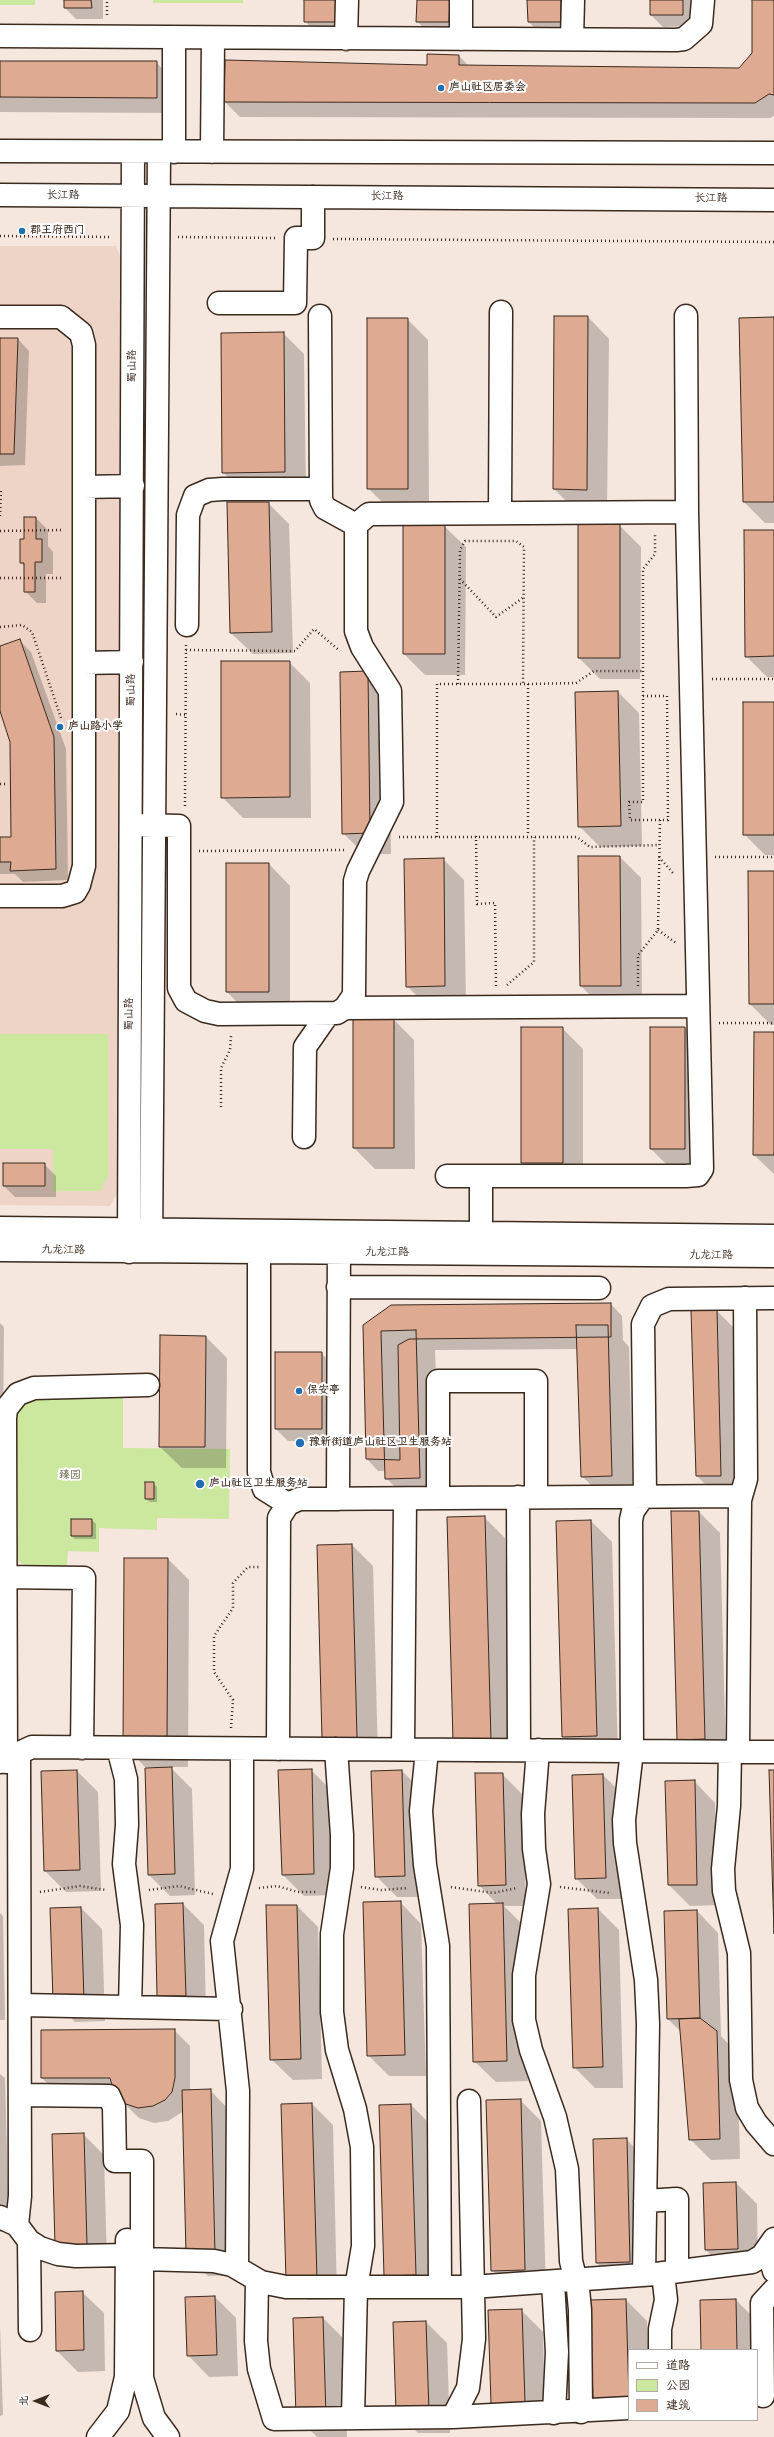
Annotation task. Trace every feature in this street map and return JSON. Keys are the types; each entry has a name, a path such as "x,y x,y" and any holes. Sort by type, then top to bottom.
{"street":[{"path":"346,39 347,0"},
{"path":"461,0 461,39"},
{"path":"572,39 573,0"},
{"path":"0,36 346,39 684,39 701,24 703,0"},
{"name":"蜀山路","path":"151,1251 158,196 166,152 174,38"},
{"path":"212,152 213,38"},
{"path":"0,151 774,153"},
{"name":"蜀山路","path":"129,1252 135,196 133,152"},
{"name":"长江路","path":"0,195 774,200"},
{"path":"219,303 295,302 296,238 313,238 313,197"},
{"path":"500,513 501,312"},
{"path":"320,316 321,500 325,508 356,525"},
{"path":"447,1176 698,1175 702,1169 687,512 686,316"},
{"path":"0,317 61,317 81,333 84,345 84,866 79,885 75,892 62,896 0,896"},
{"path":"84,487 133,486"},
{"path":"187,625 188,515 195,496 208,490 223,488 321,489"},
{"path":"304,1137 305,1047 336,1011 354,995 355,881 371,844 392,802 390,691 362,647 356,631 356,525 369,514 687,512"},
{"path":"84,664 132,662"},
{"path":"131,825 179,826 179,988 186,1001 191,1005 213,1013 231,1014 336,1011 496,1001 638,1006 698,1014"},
{"path":"481,1176 481,1244"},
{"name":"九龙江路","path":"0,1228 259,1231 339,1242 481,1244 774,1256"},
{"path":"259,1231 259,1472 264,1489 288,1504"},
{"name":"九龙江路","path":"481,1244 774,1236"},
{"path":"338,1499 339,1242"},
{"name":"九龙江路","path":"0,1250 259,1252 339,1242"},
{"path":"338,1286 600,1288"},
{"path":"745,1298 746,1480 741,1496 734,1751 723,1869 724,1891 739,1953 741,2080 747,2108 756,2123 774,2144"},
{"path":"660,2349 660,2329 666,2300 662,2273 645,2201 648,2024 646,1980 625,1842 624,1820 632,1751 631,1520 632,1510 643,1497 643,1324 652,1306 669,1299 774,1298"},
{"path":"438,1498 438,1381 536,1381 527,1498 528,1750 534,1850 539,1884 524,1975 524,2020 531,2050 555,2117 567,2169 569,2230 580,2310 581,2412"},
{"path":"30,2330 15,2228 20,2196 20,2005 9,1759 3,1577 3,1414 18,1394 34,1388 148,1385"},
{"path":"278,1749 279,1518 288,1504 299,1499 741,1496"},
{"path":"404,1749 405,1499"},
{"path":"3,1577 84,1578 82,1748"},
{"path":"9,1759 32,1747 774,1752"},
{"path":"118,1748 126,1779 127,1825 124,1864 132,1925 130,2007"},
{"path":"236,1748 242,1869 222,1941 224,1976 231,2009 238,2091 237,2267"},
{"path":"336,1749 342,1842 342,1868 332,1934 332,1997 334,2034 355,2109 362,2147 363,2246 356,2288 353,2417"},
{"path":"427,1750 420,1811 425,1865 438,1946 440,2287"},
{"path":"20,2005 231,2009"},
{"path":"20,2095 109,2096 114,2107 115,2161 135,2161 135,2257 142,2378 154,2418 168,2437"},
{"path":"453,2416 468,2388 474,2339 469,2101"},
{"path":"645,2201 678,2199 662,2273"},
{"path":"15,2228 40,2248 58,2254 214,2261 237,2267 257,2280 286,2286 356,2288 472,2286 553,2282 662,2273 752,2262 762,2256 771,2244"},
{"path":"771,2244 774,2271"},
{"path":"98,2437 118,2411 126,2377 135,2257"},
{"path":"257,2280 256,2341 259,2369 274,2418 453,2416 581,2412 628,2408"},
{"path":"553,2282 557,2352 554,2413"},
{"path":"765,2396 762,2303 774,2290"}],"path":[{"path":"313,238 774,242"},
{"path":"0,516 1,489"},
{"path":"643,696 667,696 668,820 630,820 629,802 643,802 643,696 643,671 643,569 655,554 655,512"},
{"path":"0,531 84,530"},
{"path":"458,684 460,550 465,541 516,541 524,547 523,684"},
{"path":"0,578 84,578"},
{"path":"459,579 496,617 524,597"},
{"path":"0,626 22,625 32,632 62,719"},
{"path":"185,810 187,625"},
{"path":"186,650 295,651 314,629 343,653 362,647"},
{"path":"437,837 436,684 576,683 594,671 643,671"},
{"path":"691,679 774,679"},
{"path":"528,684 528,836"},
{"path":"0,784 7,784"},
{"path":"638,1006 638,955 658,930 660,820"},
{"path":"179,851 371,844 437,837 476,836 577,837 590,847 659,845"},
{"path":"476,836 477,904 495,904 496,1001"},
{"path":"496,1001 534,962 534,836"},
{"path":"695,857 774,857"},
{"path":"221,1107 221,1068 230,1050 231,1014"},
{"path":"698,1014 774,1023"},
{"path":"236,1748 232,1700 214,1672 214,1636 233,1608 233,1583 248,1567 278,1567"}],"shaded area":[{"name":"庐山路小学","path":"0,246 116,246 122,262 118,1192 110,1206 0,1205"}],"green space":[{"path":"0,0 35,0 35,5 0,5"},
{"path":"153,0 243,0 243,3 153,3"},
{"path":"0,1034 108,1034 108,1175 101,1191 53,1191 53,1149 0,1149"},
{"name":"臻园","path":"123,1395 123,1448 230,1449 229,1519 157,1518 157,1530 99,1528 99,1552 68,1551 67,1565 65,1568 34,1569 22,1564 16,1558 11,1415 24,1397"}],"building":[{"path":"64,0 91,0 92,8 64,8"},
{"path":"304,0 337,0 337,22 304,22"},
{"path":"417,0 450,0 449,22 416,22"},
{"path":"527,0 561,0 561,22 528,22"},
{"path":"650,0 683,0 683,15 650,15"},
{"path":"752,0 774,0 774,95 769,94 755,103 224,102 225,60 427,65 427,54 459,55 459,65 739,68 752,53"},
{"path":"0,61 157,61 157,98 0,97"},
{"path":"554,316 588,316 587,490 553,489"},
{"path":"774,317 774,502 743,502 739,318"},
{"path":"367,318 408,318 408,489 367,489"},
{"path":"284,332 285,472 222,473 221,333"},
{"path":"0,338 18,338 14,454 0,454"},
{"path":"227,502 269,502 272,632 230,633"},
{"path":"24,517 36,517 36,539 42,539 42,562 35,562 35,592 24,592 24,563 20,563 20,539 24,539"},
{"path":"578,524 620,524 620,658 578,658"},
{"path":"403,525 445,525 445,654 403,654"},
{"path":"744,530 774,530 774,656 745,657"},
{"path":"20,639 54,737 56,869 10,871 11,862 0,862 0,837 11,837 10,742 0,711 0,646"},
{"path":"221,661 290,661 290,797 221,798"},
{"path":"368,671 370,833 342,834 340,672"},
{"path":"618,691 621,826 578,827 575,692"},
{"path":"743,702 774,702 774,835 743,835"},
{"path":"578,856 620,856 621,986 580,986"},
{"path":"444,858 445,986 406,987 404,859"},
{"path":"226,863 269,863 269,992 226,992"},
{"path":"748,871 774,871 774,1004 749,1004"},
{"path":"394,1018 394,1148 353,1148 353,1019"},
{"path":"521,1027 563,1027 563,1163 521,1163"},
{"path":"650,1027 685,1027 685,1149 650,1149"},
{"path":"754,1032 774,1032 774,1155 753,1155"},
{"path":"3,1163 45,1163 45,1186 3,1186"},
{"path":"611,1303 611,1337 409,1339 398,1345 400,1460 366,1459 363,1325 391,1305"},
{"path":"717,1309 721,1476 696,1476 691,1310"},
{"path":"576,1325 608,1325 612,1476 581,1477"},
{"path":"416,1330 420,1478 385,1479 381,1331"},
{"path":"160,1335 206,1336 205,1447 159,1447"},
{"name":"保安亭","path":"275,1352 322,1352 322,1429 275,1429"},
{"path":"145,1482 154,1482 154,1499 145,1499"},
{"path":"671,1511 699,1511 705,1739 677,1740"},
{"path":"485,1516 491,1741 453,1742 447,1517"},
{"path":"71,1519 92,1519 92,1536 71,1536"},
{"path":"591,1520 597,1736 562,1737 556,1521"},
{"path":"352,1544 357,1738 322,1739 317,1545"},
{"path":"124,1558 168,1558 167,1746 123,1746"},
{"path":"172,1767 175,1874 148,1875 145,1768"},
{"path":"312,1769 314,1874 282,1875 278,1770"},
{"path":"77,1770 80,1870 44,1871 41,1771"},
{"path":"402,1770 405,1876 375,1877 371,1771"},
{"path":"769,1770 774,1770 774,1934"},
{"path":"475,1773 503,1773 506,1885 478,1886"},
{"path":"603,1774 606,1878 575,1879 572,1775"},
{"path":"695,1780 697,1885 668,1885 665,1781"},
{"path":"401,1901 405,2055 367,2056 363,1902"},
{"path":"183,1903 186,1996 157,1996 155,1904"},
{"path":"503,1903 507,2061 473,2062 469,1904"},
{"path":"266,1905 297,1905 301,2059 270,2060"},
{"path":"81,1907 84,2000 53,2001 50,1908"},
{"path":"598,1908 603,2067 573,2068 568,1909"},
{"path":"697,1910 700,2018 667,2019 664,1911"},
{"path":"700,2018 717,2031 720,2139 689,2140 679,2019"},
{"path":"175,2029 175,2078 172,2092 165,2100 153,2106 138,2108 123,2103 114,2092 110,2078 41,2078 41,2030"},
{"path":"211,2089 215,2255 186,2255 182,2090"},
{"path":"521,2099 525,2270 491,2271 486,2100"},
{"path":"312,2103 317,2279 286,2280 281,2104"},
{"path":"411,2104 416,2275 384,2276 379,2105"},
{"path":"84,2133 87,2245 55,2246 52,2134"},
{"path":"627,2138 630,2262 596,2263 593,2139"},
{"path":"736,2182 738,2249 705,2250 703,2183"},
{"path":"83,2291 84,2350 56,2351 55,2292"},
{"path":"215,2296 217,2355 187,2356 185,2297"},
{"path":"626,2299 628,2398 593,2399 590,2300"},
{"path":"736,2299 737,2349 701,2349 700,2300"},
{"path":"522,2309 525,2403 491,2404 488,2310"},
{"path":"323,2317 326,2417 296,2417 293,2318"},
{"path":"426,2321 429,2412 396,2413 393,2322"}],"place":[{"name":"庐山社区居委会","path":"441,88"},
{"name":"郡王府西门","path":"22,231"},
{"name":"庐山路小学","path":"60,727"},
{"name":"保安亭","path":"299,1391"},
{"name":"豫新街道庐山社区卫生服务站","path":"300,1443"},
{"name":"庐山社区卫生服务站","path":"200,1484"}]}
